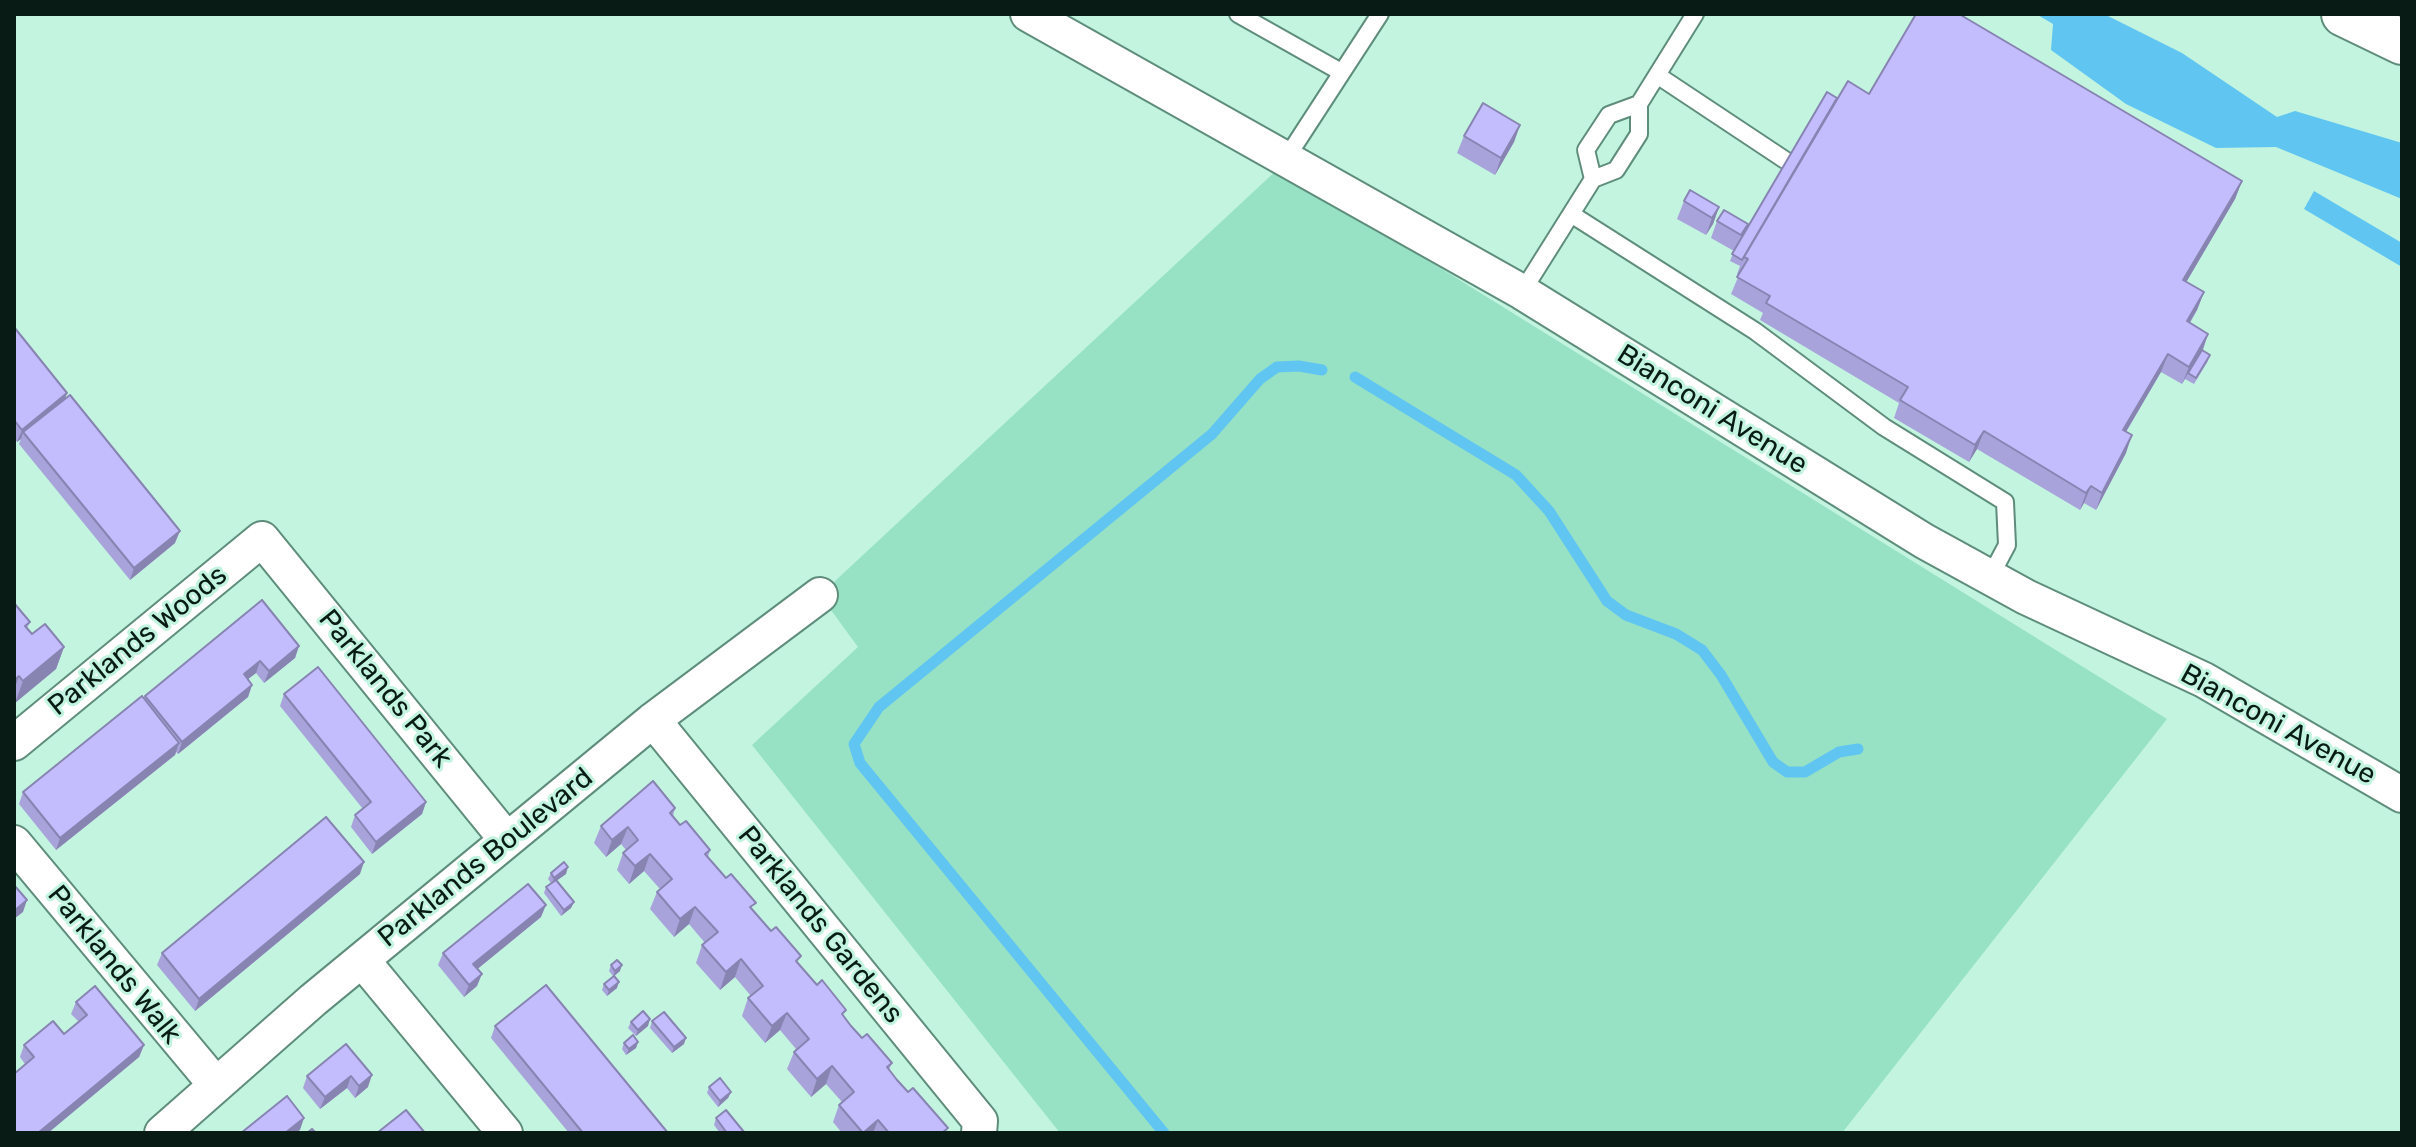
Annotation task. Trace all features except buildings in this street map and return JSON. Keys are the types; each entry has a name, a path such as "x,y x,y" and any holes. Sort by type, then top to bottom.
{"highway":[{"path":"2344,14 2402,42"}],"street":[{"name":"Bianconi Avenue","path":"1028,14 1522,292 1924,541 1990,577 2204,680 2402,795"},
{"name":"Parklands Woods","path":"14,743 262,539"},
{"name":"Parklands Park","path":"262,539 507,840"},
{"name":"Parklands Boulevard","path":"162,1133 362,960 653,720 820,595"},
{"name":"Parklands Gardens","path":"653,720 980,1121 979,1133"},
{"name":"Parklands Walk","path":"14,843 216,1085"},
{"path":"362,960 505,1133"}],"lane":[{"path":"1238,14 1341,72"},
{"path":"1287,157 1380,14"},
{"path":"1522,292 1593,179 1616,170 1639,134 1639,104 1695,14"},
{"path":"1657,75 1785,160"},
{"path":"1593,179 1586,150 1609,115 1639,104"},
{"path":"1571,214 1755,331 1884,427 2005,502 2007,545 1990,577"}],"green space":[{"path":"1279,168 2167,719 1842,1133 1060,1133 752,745 858,647 820,595"}],"water":[{"path":"2036,14 2104,14 2182,53 2277,117 2295,111 2402,143 2402,199 2276,147 2216,148 2126,104 2051,50 2053,24"},
{"path":"2314,191 2402,243 2402,267 2304,209"}],"waterway":[{"path":"1164,1133 860,763 854,744 879,707 1212,434 1260,379 1277,367 1299,366 1322,370"},
{"path":"1355,377 1516,475 1549,511 1607,601 1626,615 1676,634 1702,650 1721,675 1773,762 1787,772 1805,772 1839,752 1858,749"}]}
